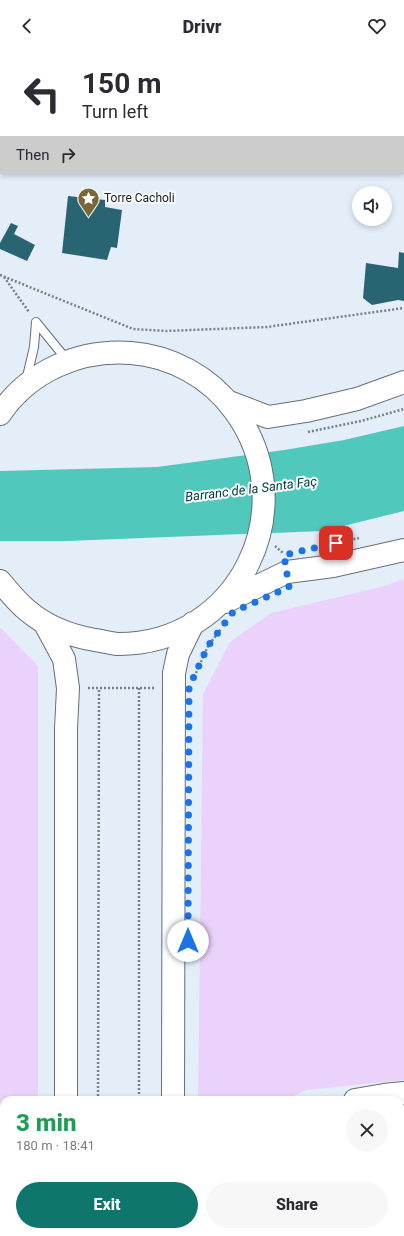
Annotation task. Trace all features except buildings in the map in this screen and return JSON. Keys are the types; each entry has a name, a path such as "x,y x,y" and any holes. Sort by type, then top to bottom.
{"main road":[{"path":"0,414 7,404 25,386 44,372 68,361 93,354 116,352 141,354 163,359 189,370 211,385 229,402 243,422 255,446 262,469 264,490 264,545 243,575 221,615"},
{"path":"229,402 268,418 357,399 404,382"},
{"path":"0,581 14,599 28,612 44,622 78,637 116,644 144,641 164,636 193,623 221,615 286,563 333,566 404,550"},
{"path":"44,622 64,659 68,688 66,729 66,1096"},
{"path":"173,1096 174,673 178,654 193,623"},
{"path":"378,1096 404,1093"}],"lane":[{"path":"36,322 68,361"},
{"path":"25,386 34,347 36,322"}],"path":[{"path":"1,275 133,329 166,331 267,327 404,308"},
{"path":"1,275 36,322"},
{"path":"323,546 360,538"},
{"path":"264,545 286,563"},
{"path":"195,673 221,615"},
{"path":"98,1096 99,688"},
{"path":"139,688 139,1096"}],"shaded area":[{"path":"404,579 404,1080 306,1090 294,1096 198,1096 203,694 230,642 271,613 381,587"},
{"path":"0,627 38,666 38,1096 0,1096"}],"water":[{"name":"Barranc de la Santa Faç","path":"404,426 404,511 323,531 67,541 0,541 0,471 157,467 284,450 344,440"}],"place":[{"name":"Torre Cacholi","path":"89,218"}],"route":[{"path":"188,941 189,687 208,646 233,612 289,587 284,555 336,543"}]}
